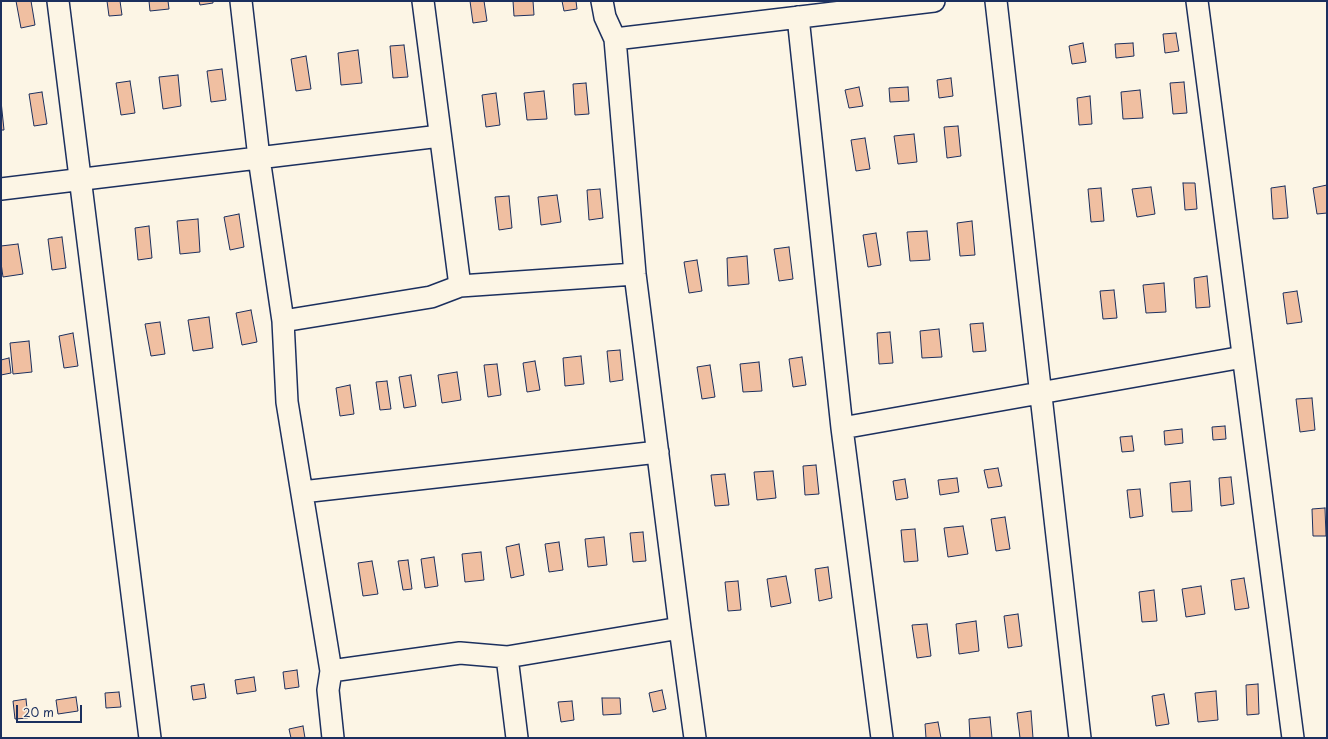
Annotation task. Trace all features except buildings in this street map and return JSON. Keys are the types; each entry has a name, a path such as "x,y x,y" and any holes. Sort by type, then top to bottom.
{"street":[{"path":"58,1 150,738"},
{"path":"241,1 259,158 283,321 287,402 331,671 328,690 333,738"},
{"path":"423,1 460,286"},
{"path":"602,1 605,17 615,39 634,274 695,738"},
{"path":"615,39 934,1"},
{"path":"996,1 1080,738"},
{"path":"1197,1 1292,738"},
{"path":"798,17 842,428 882,738"},
{"path":"1,189 80,178 440,136"},
{"path":"283,321 431,297 460,286 634,274"},
{"path":"842,428 1243,357"},
{"path":"302,492 658,452"},
{"path":"331,671 460,653 508,657 680,628"},
{"path":"508,657 517,738"}]}
